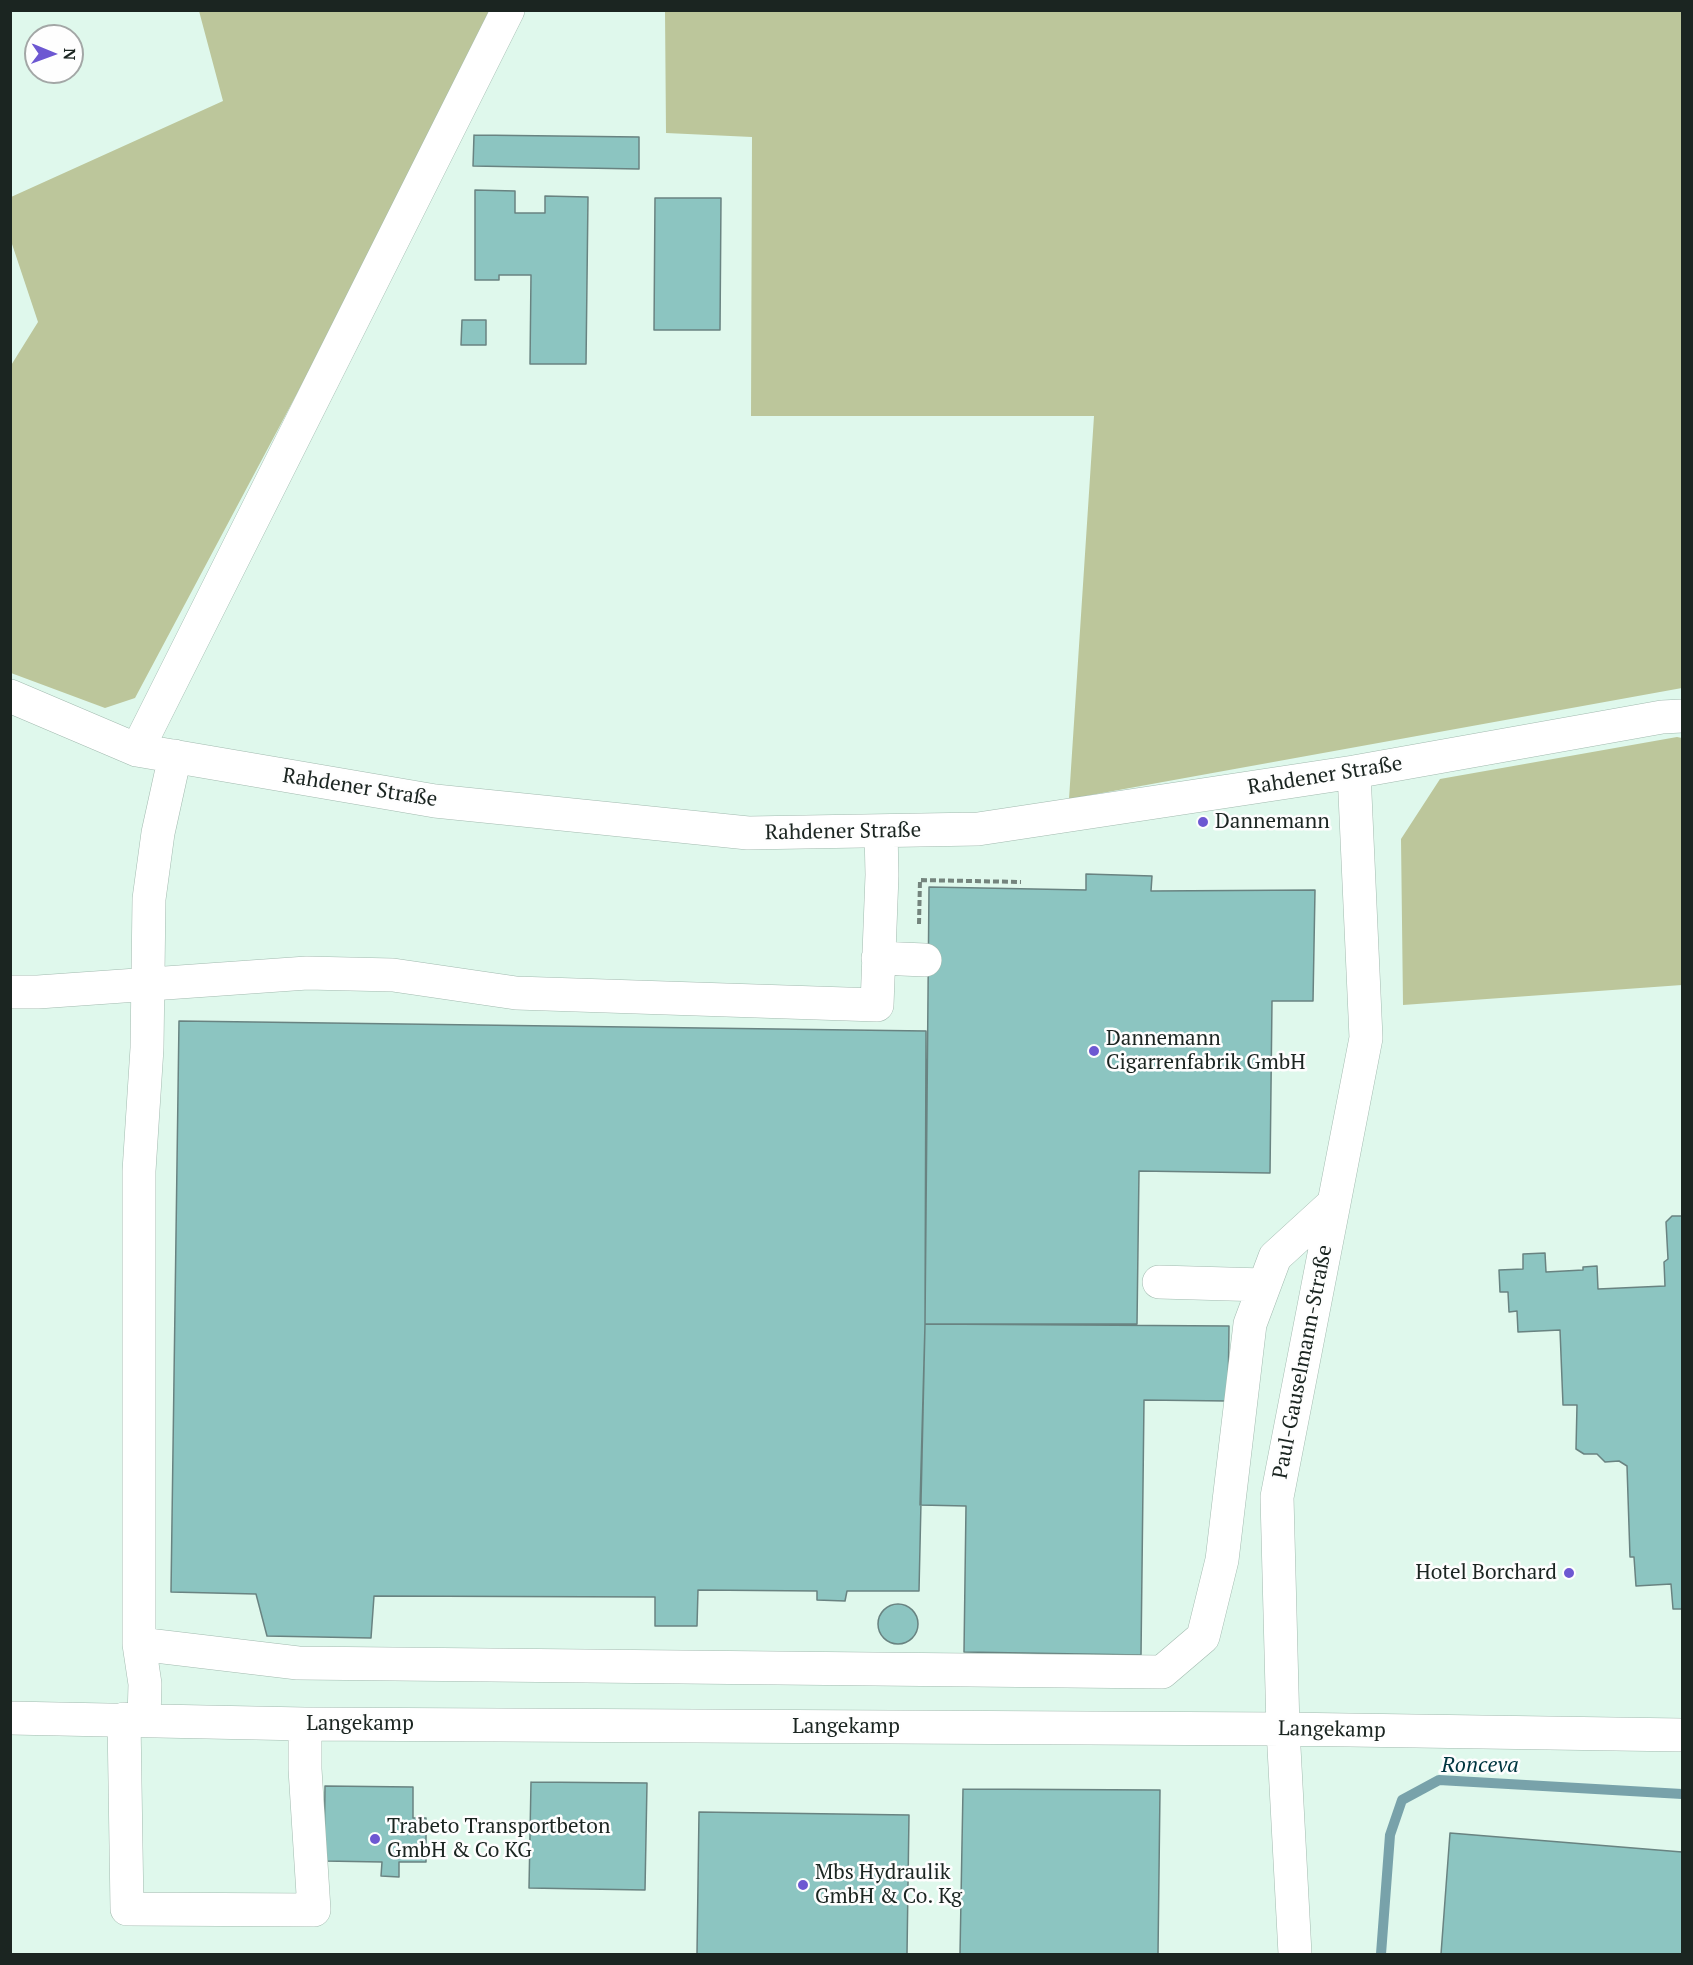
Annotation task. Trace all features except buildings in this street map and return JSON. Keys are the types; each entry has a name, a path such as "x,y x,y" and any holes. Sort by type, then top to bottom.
{"street":[{"path":"137,750 508,10"},
{"name":"Rahdener Straße","path":"10,696 137,750 435,801 748,833 978,830 1354,772 1662,717 1683,716"},
{"path":"175,756 158,833 149,899 147,1048 139,1171 139,1644 145,1684 134,1719 127,1909 314,1910 305,1769 305,1724"},
{"name":"Paul-Gauselmann-Straße","path":"1295,1954 1283,1729 1277,1497 1366,1038 1354,772"},
{"path":"10,992 307,973 393,975 516,993 876,1005 882,875 881,831"},
{"path":"878,958 922,944"},
{"path":"139,1644 298,1663 1162,1672 1203,1637 1222,1560 1250,1324 1264,1285 1275,1257 1334,1204"},
{"path":"1159,1282 1264,1285"},
{"name":"Langekamp","path":"10,1718 305,1724 1283,1729 1683,1735"}],"path":[{"path":"922,944 920,880 1021,882"}],"green space":[{"path":"199,11 494,11 350,294 135,698 105,708 11,673 10,367 38,322 11,241 11,197 223,101"},
{"path":"665,11 1682,11 1682,688 1069,799 1094,416 751,416 752,137 666,133"},
{"path":"1677,737 1682,738 1682,985 1403,1005 1401,839 1440,779"}],"waterway":[{"name":"Ronceva","path":"1381,1954 1390,1835 1402,1800 1439,1780 1682,1794"}],"place":[{"name":"Dannemann","path":"1203,822"},
{"name":"Dannemann Cigarrenfabrik GmbH","path":"1094,1051"},
{"name":"Hotel Borchard","path":"1569,1573"},
{"name":"Trabeto Transportbeton GmbH & Co KG","path":"375,1839"},
{"name":"Mbs Hydraulik GmbH & Co. Kg","path":"803,1885"}]}
